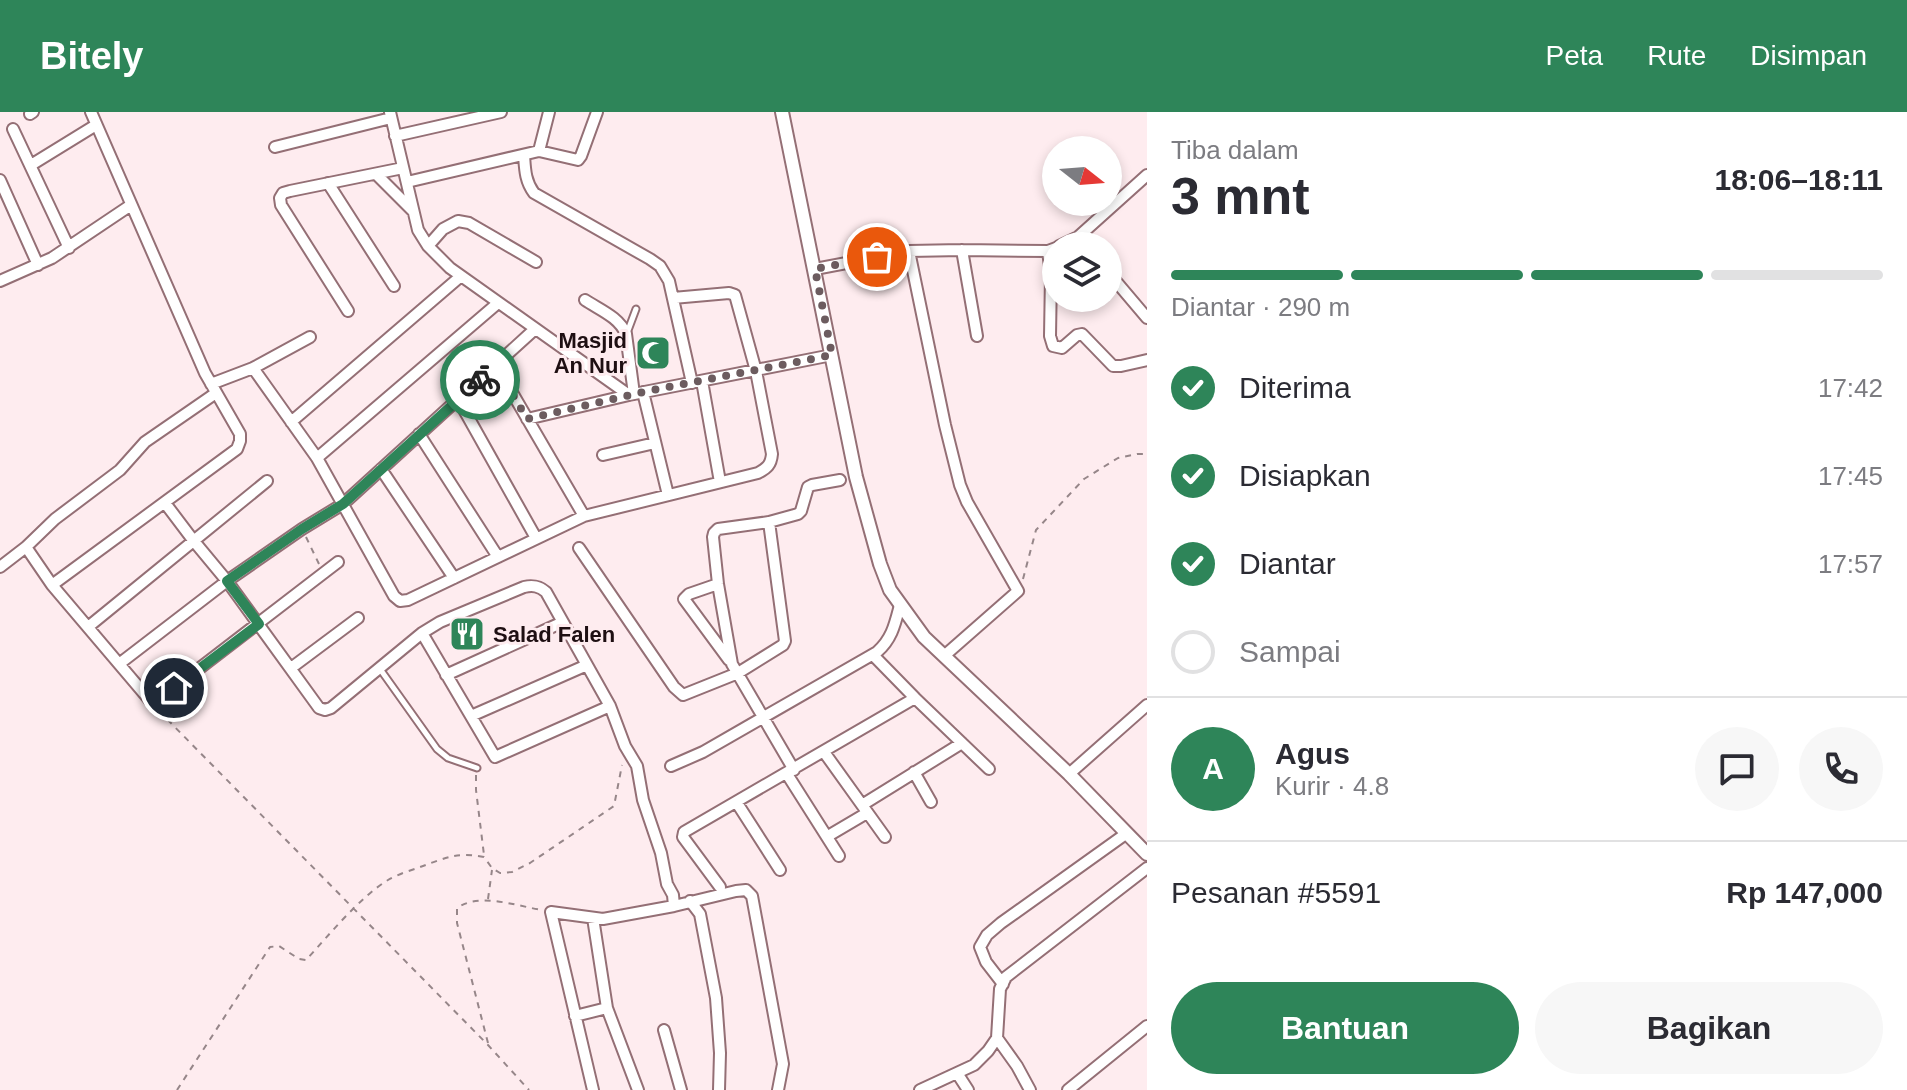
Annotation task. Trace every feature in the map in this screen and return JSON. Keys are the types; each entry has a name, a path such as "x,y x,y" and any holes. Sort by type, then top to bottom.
{"street":[{"path":"52,585 237,449 240,441 240,434 214,389 91,112"},
{"path":"395,136 501,112"},
{"path":"539,151 549,112"},
{"path":"407,182 539,151 580,159 597,112"},
{"path":"782,112 856,477 884,576 900,605 924,637 1069,774 1147,854"},
{"path":"275,147 390,115 418,230 428,246 450,268 498,303 635,394"},
{"path":"31,165 96,125"},
{"path":"13,129 69,248"},
{"path":"524,155 528,186 534,193 660,266 669,281 720,482"},
{"path":"348,311 281,205 280,198 290,191 403,168"},
{"path":"376,174 414,212"},
{"path":"1084,232 1147,175"},
{"path":"0,180 38,265"},
{"path":"328,183 394,286"},
{"path":"0,281 69,248 131,205"},
{"path":"428,246 443,229 458,221 469,223 536,262"},
{"path":"815,269 909,251 1042,248"},
{"path":"962,250 977,336"},
{"path":"909,251 960,485 1018,591 944,656"},
{"path":"291,422 461,276"},
{"path":"1122,289 1147,318"},
{"path":"253,368 317,458 394,596 400,601 408,600 584,516 767,469 772,454 756,371 734,294 673,298"},
{"path":"585,300 615,319 626,334 635,394 655,443 668,495"},
{"path":"317,458 498,303"},
{"path":"1050,312 1053,346 1062,348 1082,334 1113,366 1147,360"},
{"path":"119,664 227,581 343,504 535,329"},
{"path":"0,567 55,519 120,470 145,442 214,389 310,337"},
{"path":"527,419 832,355"},
{"path":"496,365 584,516"},
{"path":"458,399 536,538"},
{"path":"419,434 498,557"},
{"path":"603,455 655,443"},
{"path":"381,469 454,578"},
{"path":"735,669 718,584 714,533 718,529 769,522 798,514 806,491 812,485 840,480"},
{"path":"88,627 267,481"},
{"path":"165,503 227,581 319,708 325,710 440,622 524,587 540,587 546,592 610,706 625,746 637,766 643,800 674,906"},
{"path":"579,548 683,695 783,645 785,641 769,522"},
{"path":"26,547 52,585 153,704 338,562"},
{"path":"718,584 689,594 684,599 735,669 839,856"},
{"path":"671,766 703,752 873,655 891,636 900,605"},
{"path":"291,668 358,618"},
{"path":"446,675 563,622"},
{"path":"422,633 495,757 610,706"},
{"path":"873,655 989,769"},
{"path":"471,716 587,665"},
{"path":"720,887 682,834 686,830 915,698"},
{"path":"1069,774 1147,705"},
{"path":"828,836 914,772 962,743"},
{"path":"824,752 885,837"},
{"path":"914,772 931,802"},
{"path":"737,803 780,870"},
{"path":"1003,984 982,955 980,947 987,935 1127,833"},
{"path":"920,1090 974,1065 988,1051 997,1038 1000,989 1006,977 1147,868"},
{"path":"593,1090 551,912 603,919 746,890 752,896 783,1064 778,1090"},
{"path":"690,901 700,914 716,998 719,1090"},
{"path":"593,918 607,1008 638,1090"},
{"path":"575,1016 607,1008"},
{"path":"1068,1090 1147,1026"},
{"path":"664,1030 681,1090"},
{"path":"997,1038 1030,1090"},
{"path":"957,1073 968,1090"}],"lane":[{"path":"626,334 636,309"},
{"path":"379,669 437,749 448,758 477,768"}],"path":[{"path":"1018,591 1039,525 1084,479 1125,455 1147,454"},
{"path":"302,529 324,573"},
{"path":"153,704 529,1090"},
{"path":"477,768 475,778 484,857 500,873 512,872 614,806 625,746"},
{"path":"177,1090 270,947 279,946 306,960 354,909 389,879 450,855 463,853 484,857"},
{"path":"488,900 492,868"},
{"path":"488,1045 457,908 462,904 488,900 551,912"}],"way so far":[{"path":"480,380 496,365 527,419 643,392 832,355 815,269 877,257"}],"place":[{"name":"Masjid An Nur","path":"653,353"},
{"name":"Salad Falen","path":"467,634"}],"route":[{"path":"174,688 259,624 227,581 343,504 480,380"}]}
